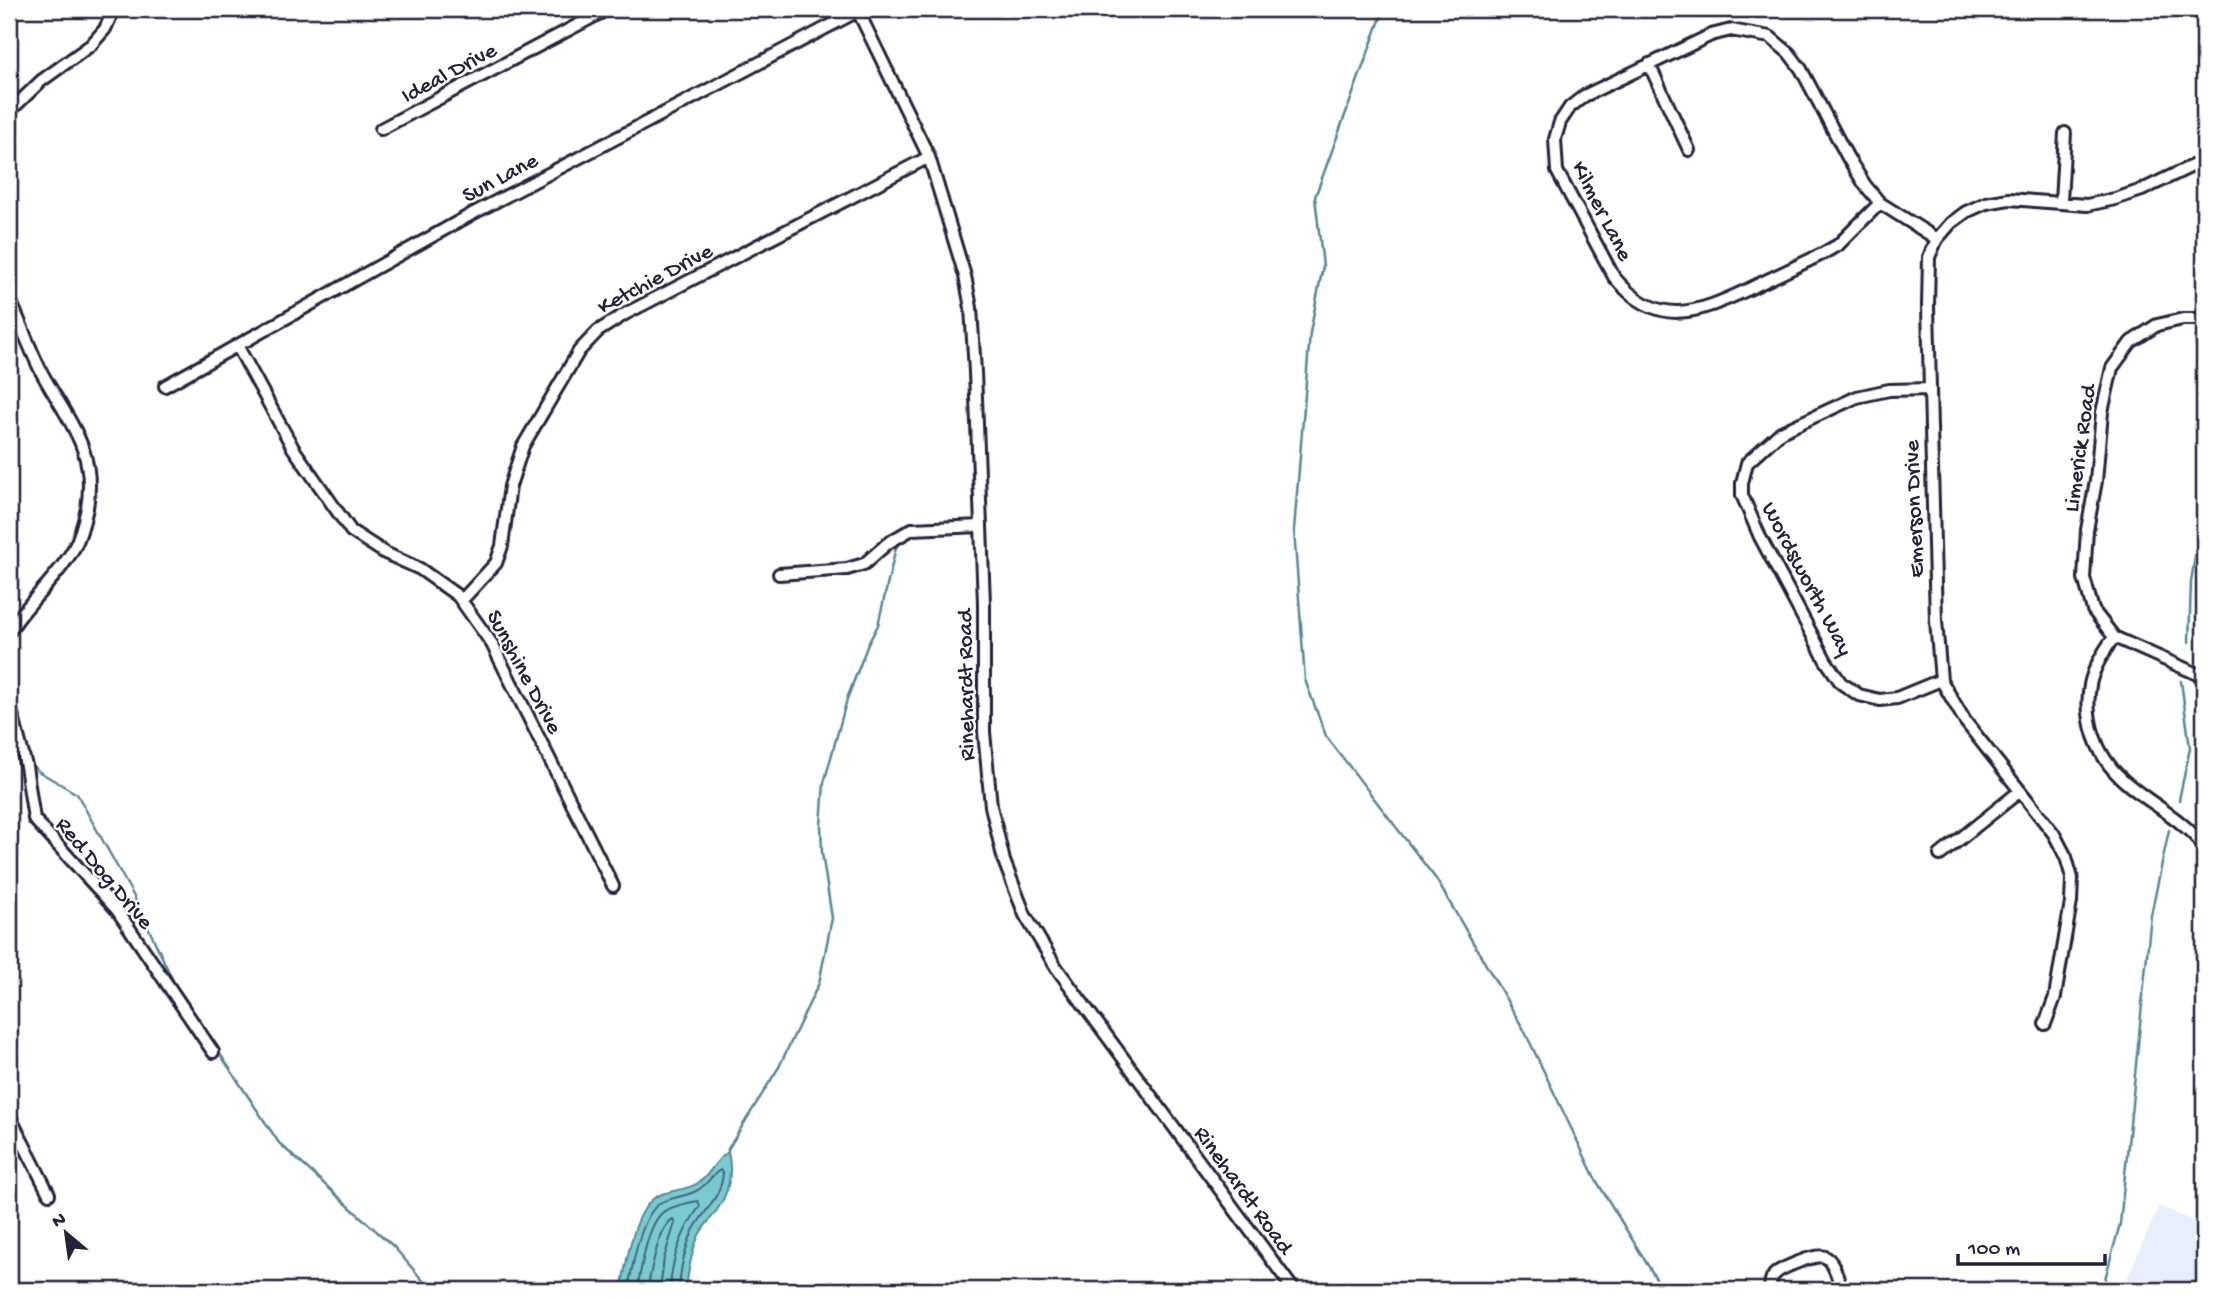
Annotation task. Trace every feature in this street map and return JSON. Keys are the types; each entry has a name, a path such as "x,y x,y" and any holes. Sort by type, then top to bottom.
{"street":[{"path":"9,112 41,81 91,45 105,29 114,9"},
{"name":"Ideal Drive","path":"381,130 608,9"},
{"name":"Rinehardt Road","path":"857,10 929,157 952,228 971,308 984,603 984,732 991,806 1004,861 1025,915 1056,967 1294,1290"},
{"name":"Sun Lane","path":"165,386 472,214 857,10"},
{"name":"Kilmer Lane","path":"1880,203 1838,245 1710,307 1686,313 1662,311 1644,304 1627,292 1615,277 1557,171 1555,139 1560,122 1577,101 1648,64 1711,35 1731,30 1770,37 1789,52 1801,69 1848,158 1880,203 1937,239"},
{"path":"1648,64 1689,150"},
{"path":"2061,201 2065,133"},
{"name":"Ketchie Drive","path":"462,600 496,563 502,546 510,486 523,446 579,351 598,331 625,314 929,157"},
{"path":"1937,239 1951,223 1966,212 1986,203 2008,199 2087,205 2115,199 2204,163"},
{"name":"Emerson Drive","path":"1937,239 1929,257 1930,389 1936,621 1941,680 1965,721 2054,834 2066,857 2072,878 2065,946 2045,1024"},
{"path":"9,298 42,373 79,435 88,460 91,488 85,521 72,552 9,632"},
{"name":"Limerick Road","path":"2114,637 2093,610 2084,578 2087,530 2096,481 2102,412 2112,368 2130,342 2157,325 2204,319"},
{"name":"Sunshine Drive","path":"238,347 293,448 330,505 351,531 386,553 420,569 462,600 492,644 613,886"},
{"name":"Wordsworth Way","path":"1930,389 1889,390 1857,397 1781,432 1747,463 1742,495 1766,548 1826,661 1841,683 1859,695 1880,700 1897,698 1941,680"},
{"path":"779,574 847,569 864,564 888,543 912,529 981,526"},
{"path":"2204,677 2114,637 2101,657 2090,685 2089,726 2104,758 2121,779 2173,816 2204,847"},
{"name":"Red Dog Drive","path":"9,702 26,766 34,818 117,910 213,1052"},
{"path":"1940,855 2020,791"},
{"path":"9,1115 49,1195"},
{"path":"1771,1290 1773,1275 1817,1256 1825,1257 1831,1262 1842,1290"}],"shaded area":[{"path":"2159,1206 2204,1226 2204,1290 2122,1290"}],"water":[{"path":"728,1152 730,1175 727,1189 721,1203 698,1237 686,1290 621,1290 636,1225 649,1203 657,1196 698,1183"}],"waterway":[{"path":"1384,9 1315,197 1323,266 1310,333 1294,530 1305,680 1326,736 1436,879 1524,1030 1596,1180 1663,1290"},
{"path":"2195,338 2204,413"},
{"path":"2189,642 2191,582 2204,499"},
{"path":"728,1152 779,1067 819,983 832,918 822,853 824,783 847,699 878,625 897,543"},
{"path":"2179,800 2190,748 2181,681"},
{"path":"9,736 16,744"},
{"path":"29,760 38,771 77,794 134,897 176,987"},
{"path":"2102,1290 2120,1224 2151,915 2169,830"},
{"path":"218,1051 279,1143 394,1247 431,1290"}]}
